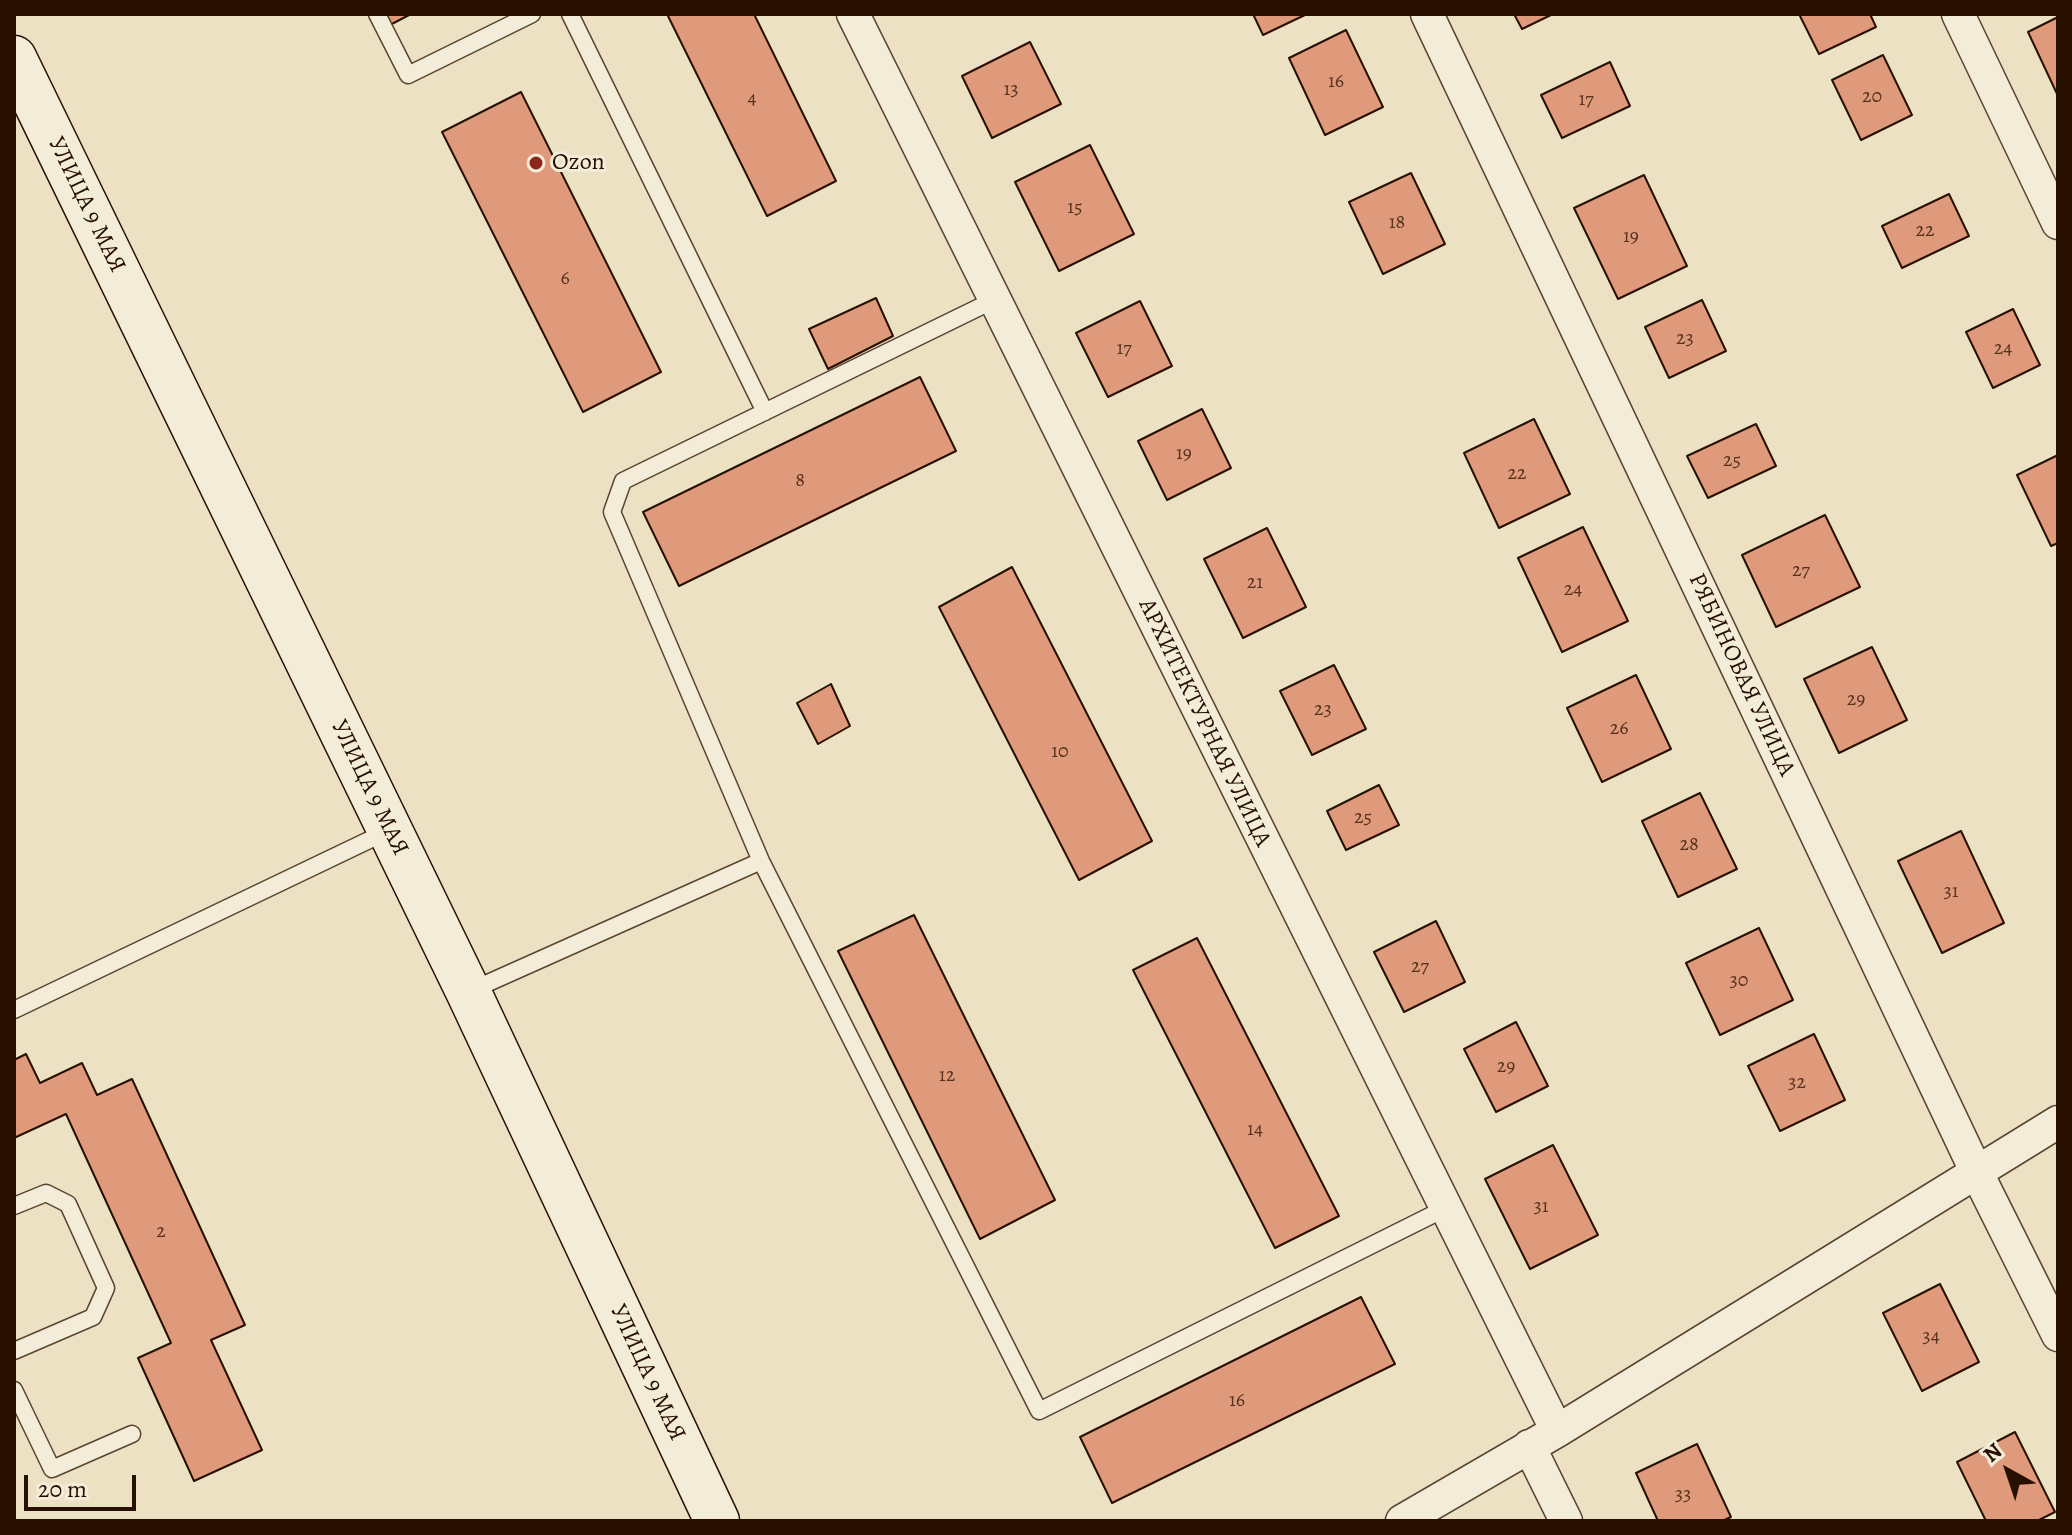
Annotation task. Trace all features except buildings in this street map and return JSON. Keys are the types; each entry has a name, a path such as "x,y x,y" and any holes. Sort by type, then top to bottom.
{"main road":[{"name":"УЛИЦА 9 МАЯ","path":"14,58 468,991 717,1521"}],"street":[{"name":"АРХИТЕКТУРНАЯ УЛИЦА","path":"853,14 1446,1208 1543,1438 1566,1521"},
{"name":"РЯБИНОВАЯ УЛИЦА","path":"1427,14 1977,1173 2058,1335"},
{"path":"1958,14 2058,223"},
{"path":"1402,1521 2058,1122"}],"lane":[{"path":"377,14 408,75 532,14"},
{"path":"570,14 765,412"},
{"path":"994,300 623,481 612,512 761,861 1039,1411 1446,1208"},
{"path":"14,1010 390,830"},
{"path":"468,991 761,861"},
{"path":"14,1206 46,1193 68,1204 106,1288 93,1317 14,1351"},
{"path":"14,1390 52,1469 132,1434"}],"place":[{"name":"Ozon","path":"536,163"}]}
